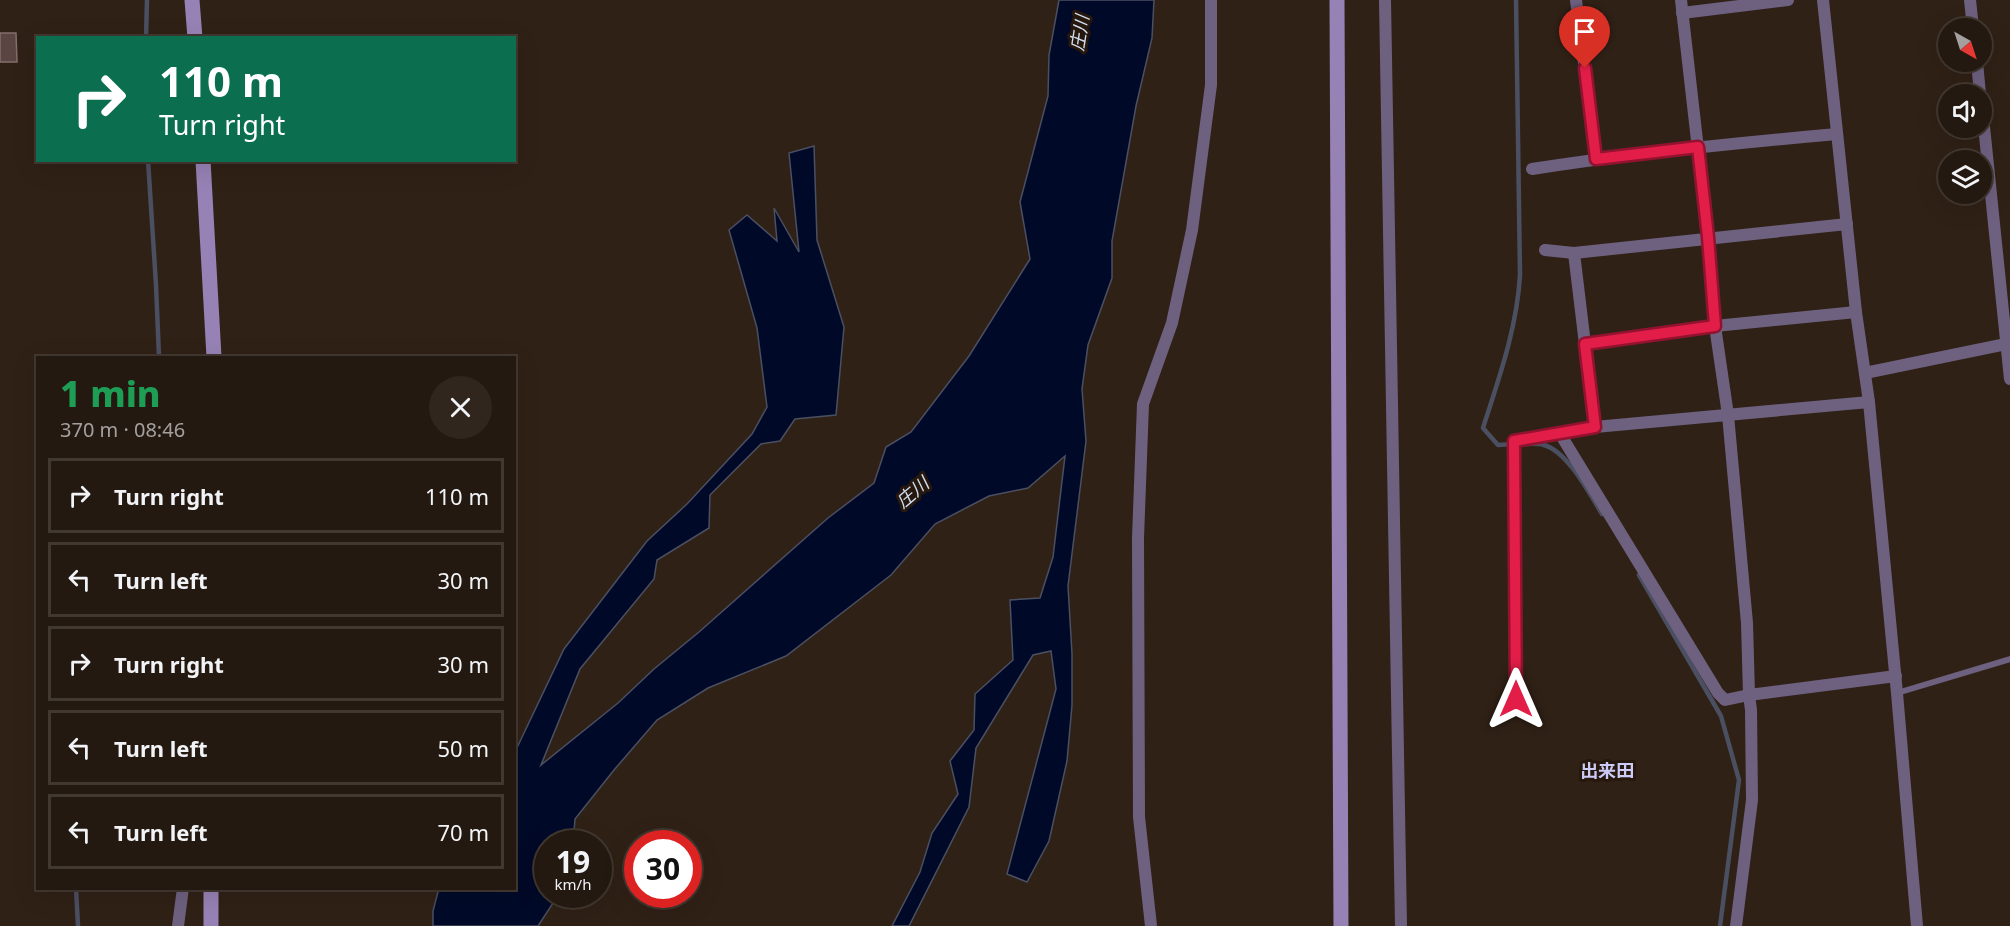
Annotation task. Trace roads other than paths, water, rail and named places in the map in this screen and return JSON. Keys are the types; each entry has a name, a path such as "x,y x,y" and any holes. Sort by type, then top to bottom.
{"street":[{"path":"192,0 195,36"},
{"path":"1151,926 1139,817 1138,538 1143,404 1172,324 1192,230 1211,85 1211,0"},
{"path":"1337,0 1341,926"},
{"path":"1385,0 1401,926"},
{"path":"1576,0 1596,159"},
{"path":"1680,0 1708,237 1715,326 1728,415 1747,623 1752,800 1736,926"},
{"path":"1682,13 1788,0"},
{"path":"1823,0 1856,312 1869,402 1896,676 1917,926"},
{"path":"1970,0 1972,18"},
{"path":"1532,169 1698,147 1837,134"},
{"path":"1986,138 2006,288 2006,344 2010,379"},
{"path":"203,162 214,356"},
{"path":"1545,250 1574,253 1847,224"},
{"path":"1574,253 1595,427"},
{"path":"1585,344 1715,326 1856,312"},
{"path":"1865,373 2006,344"},
{"path":"1516,699 1514,441 1595,427 1869,402"},
{"path":"1559,432 1718,693 1725,700 1896,676"},
{"path":"178,926 183,890"},
{"path":"211,890 211,926"}],"lane":[{"path":"1897,693 2010,659"}],"water":[{"name":"庄川","path":"1059,0 1154,0 1152,38 1136,106 1112,241 1112,278 1088,345 1082,389 1086,441 1068,586 1072,705 1067,761 1049,841 1027,882 1007,874 1056,689 1051,651 1033,655 976,748 969,807 909,926 892,926 920,872 932,833 958,794 950,761 974,730 975,694 1013,660 1010,600 1040,598 1053,557 1065,456 1028,488 989,496 935,524 891,575 786,656 708,688 657,720 575,819 574,830 534,830 534,908 550,908 538,926 433,926 433,911 438,890 516,890 516,750 564,649 647,541 687,504 752,434 767,407 757,328 729,230 747,215 777,241 774,208 799,252 789,153 814,146 817,240 844,327 836,415 795,419 780,441 761,444 710,495 709,528 657,560 654,579 580,669 541,765 618,703 828,518 874,483 886,447 911,432 969,356 1030,259 1020,202 1048,96 1049,55"}],"waterway":[{"path":"146,36 147,0"},
{"path":"1513,444 1498,445 1483,428 1511,334 1520,275 1516,0"},
{"path":"148,162 159,356"},
{"path":"1525,444 1544,445 1561,456 1577,474 1602,514"},
{"path":"1639,575 1721,716 1739,780 1720,926"},
{"path":"76,890 78,926"}],"district":[{"name":"出来田","path":"1607,770"}]}
